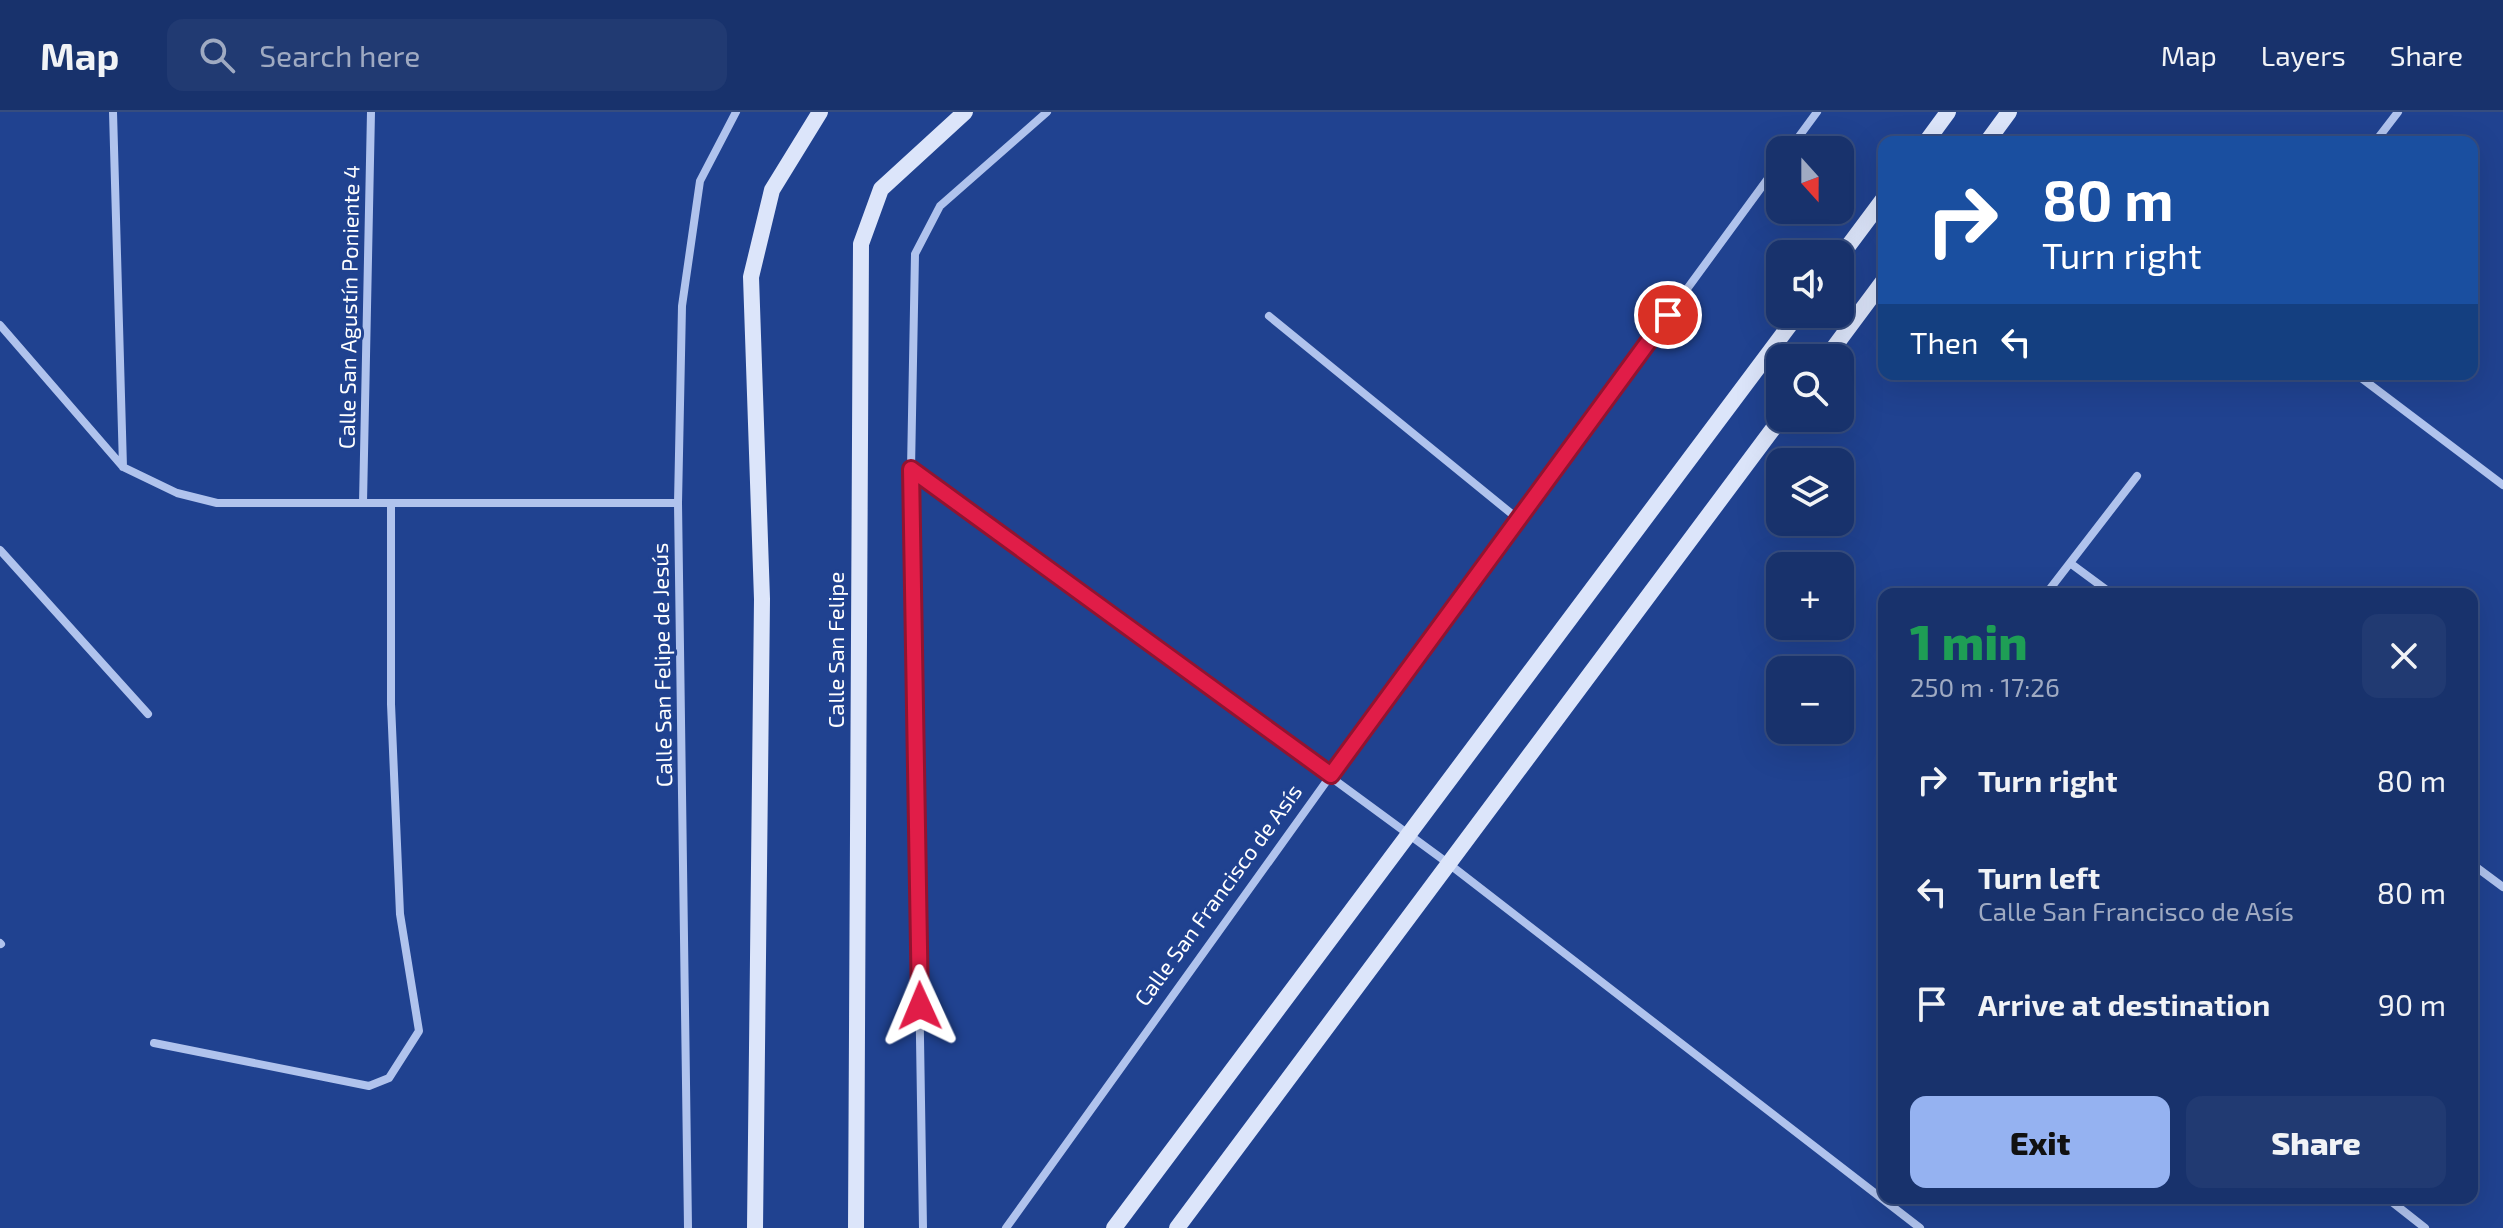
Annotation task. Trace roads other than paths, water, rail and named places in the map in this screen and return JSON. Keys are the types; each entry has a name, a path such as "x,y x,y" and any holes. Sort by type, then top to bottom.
{"main road":[{"path":"755,1228 762,599 751,277 772,190 820,112"},
{"name":"Calle San Felipe","path":"856,1228 861,244 881,189 965,112"},
{"path":"1930,136 1948,112"},
{"path":"1991,136 2009,112"},
{"path":"1853,240 1878,206"},
{"path":"1836,344 1878,288"},
{"path":"1114,1228 1788,328"},
{"path":"1177,1228 1771,432"}],"street":[{"path":"113,112 123,467"},
{"name":"Calle San Agustín Poniente 4","path":"363,503 371,112"},
{"name":"Calle San Felipe de Jesús","path":"688,1228 678,503 682,306 700,181 736,112"},
{"path":"923,1228 911,469 915,254 940,206 1047,112"},
{"path":"1799,136 1817,112"},
{"path":"2380,136 2398,112"},
{"name":"Calle San Francisco de Asís","path":"1006,1228 1331,775 1766,181"},
{"path":"1269,316 1518,519"},
{"path":"0,325 123,467 177,493 217,503 678,503"},
{"path":"2364,380 2503,485"},
{"path":"911,469 1410,834 1878,1196"},
{"path":"2051,588 2137,476"},
{"path":"154,1043 369,1086 389,1078 419,1031 400,900 391,704 391,504"},
{"path":"0,550 148,714"},
{"path":"2070,563 2104,588"},
{"path":"2478,868 2503,887"},
{"path":"1889,1204 1920,1228"},
{"path":"2395,1204 2425,1228"}]}
